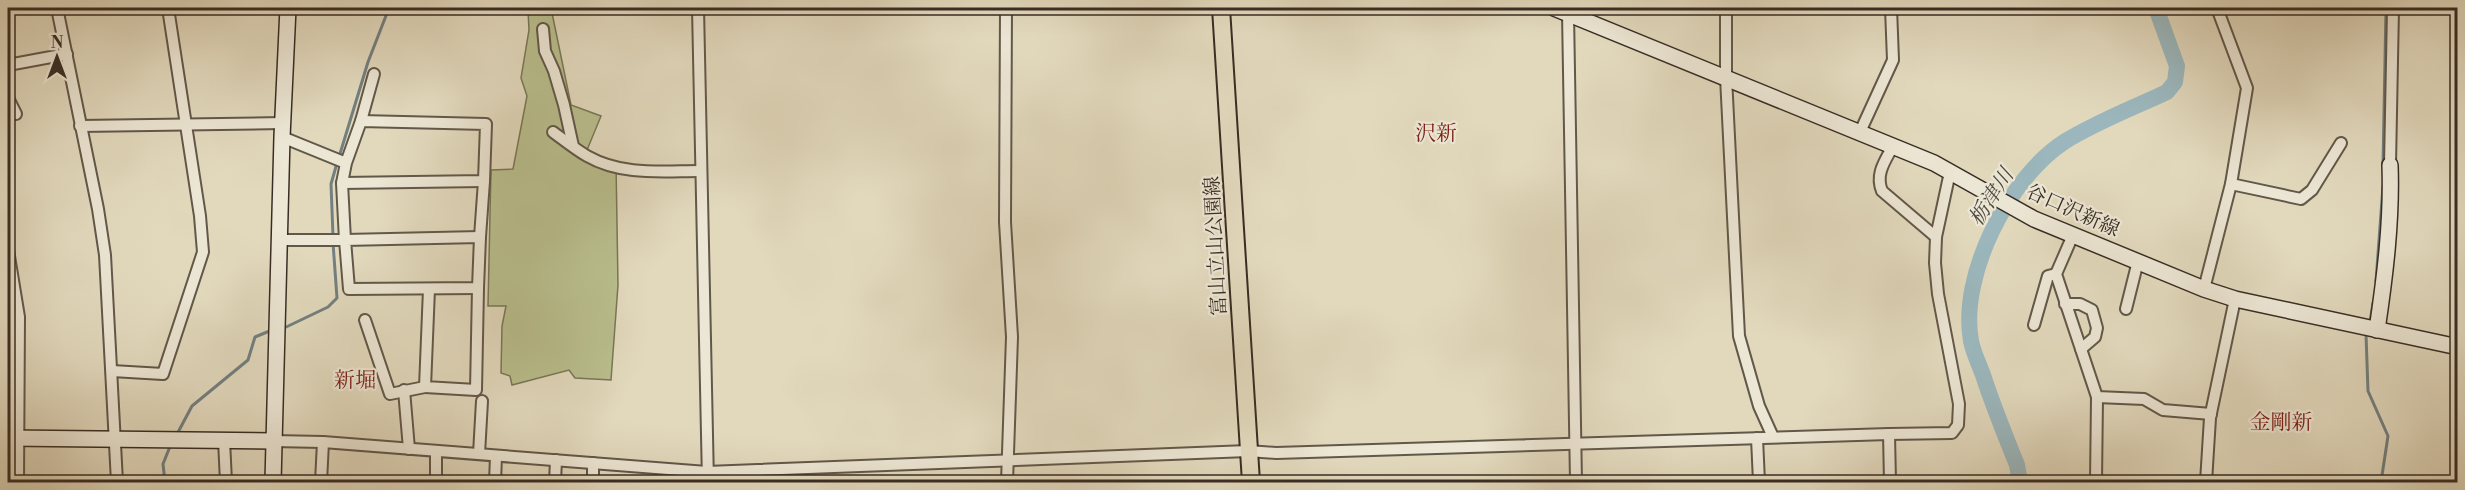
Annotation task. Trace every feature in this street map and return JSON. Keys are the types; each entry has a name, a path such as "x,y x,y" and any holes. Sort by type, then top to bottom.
{"main road":[{"path":"273,483 282,130 288,8"},
{"name":"富山立山公園線","path":"1221,8 1251,483"},
{"name":"谷口沢新線","path":"1561,10 1893,146 1950,172 2034,219 2204,289 2235,299 2457,347"},
{"path":"2377,330 2384,284 2391,189 2390,165"},
{"path":"14,438 273,441"}],"street":[{"path":"57,8 98,209 105,255 117,483"},
{"path":"111,371 163,374 203,252 187,125 168,8"},
{"path":"698,8 707,477"},
{"path":"1006,8 1005,222 1012,338 1007,483"},
{"path":"1726,8 1726,77 1739,336 1759,406 1773,437"},
{"path":"1860,132 1893,60 1891,8"},
{"path":"2204,289 2231,184 2247,88 2217,8"},
{"path":"2390,165 2392,8"},
{"path":"1561,10 1576,483"},
{"path":"543,29 545,51 554,71 573,146"},
{"path":"8,65 67,54"},
{"path":"374,74 342,183 349,290 478,288"},
{"path":"8,98 16,114"},
{"path":"361,122 486,124 478,288 476,390 425,387 390,393 365,320"},
{"path":"80,126 187,125 282,130 346,163"},
{"path":"553,132 588,157 633,172 700,171"},
{"path":"2231,184 2301,199 2312,189 2341,143"},
{"path":"1893,146 1881,170 1878,183 1882,191 1936,237"},
{"path":"273,441 323,442 556,460 707,477 1006,460 1248,451 1275,453 1952,433 1959,425 1959,404 1938,294 1935,263 1936,237 1950,172"},
{"path":"342,183 484,181"},
{"path":"2073,235 2056,274 2097,397 2096,483"},
{"path":"279,240 480,237"},
{"path":"8,250 19,317 14,438 18,483"},
{"path":"2126,309 2138,261"},
{"path":"2034,325 2048,276 2056,274"},
{"path":"425,387 429,289"},
{"path":"2206,483 2211,414 2235,299"},
{"path":"2066,303 2080,304 2092,310 2095,317 2095,337 2081,349"},
{"path":"404,390 409,449"},
{"path":"2097,397 2144,399 2163,410 2211,414"},
{"path":"479,454 482,401"},
{"path":"1889,434 1890,483"},
{"path":"1757,438 1759,483"},
{"path":"224,440 226,483"},
{"path":"321,483 323,442"},
{"path":"436,451 436,483"},
{"path":"495,483 496,456"},
{"path":"555,483 556,460"},
{"path":"592,463 593,483"}],"green space":[{"path":"531,8 551,8 571,105 601,116 587,150 616,163 618,285 611,380 575,378 569,370 512,385 510,376 501,373 502,326 506,306 488,306 491,170 513,169 527,96 521,78 529,30 528,11"},
{"path":"639,8 694,8 694,11 640,11"}],"waterway":[{"path":"339,157 368,62 389,8"},
{"name":"栃津川","path":"2020,482 2017,465 1971,341 1969,315 1973,287 1981,259 1992,230 2007,203 2044,158 2064,142 2089,128 2167,92 2175,82 2177,66 2156,8"},
{"path":"2383,165 2386,8"},
{"path":"333,236 331,184 337,163"},
{"path":"2376,281 2383,186"},
{"path":"282,329 328,307 337,298 333,243"},
{"path":"2370,322 2373,303"},
{"path":"176,436 192,406 248,360 255,337 272,330"},
{"path":"2366,334 2368,391 2388,436 2381,482"},
{"path":"165,482 163,464 171,444"}],"district":[{"name":"沢新","path":"1436,133"},
{"name":"新堀","path":"355,380"},
{"name":"金剛新","path":"2281,422"}]}
